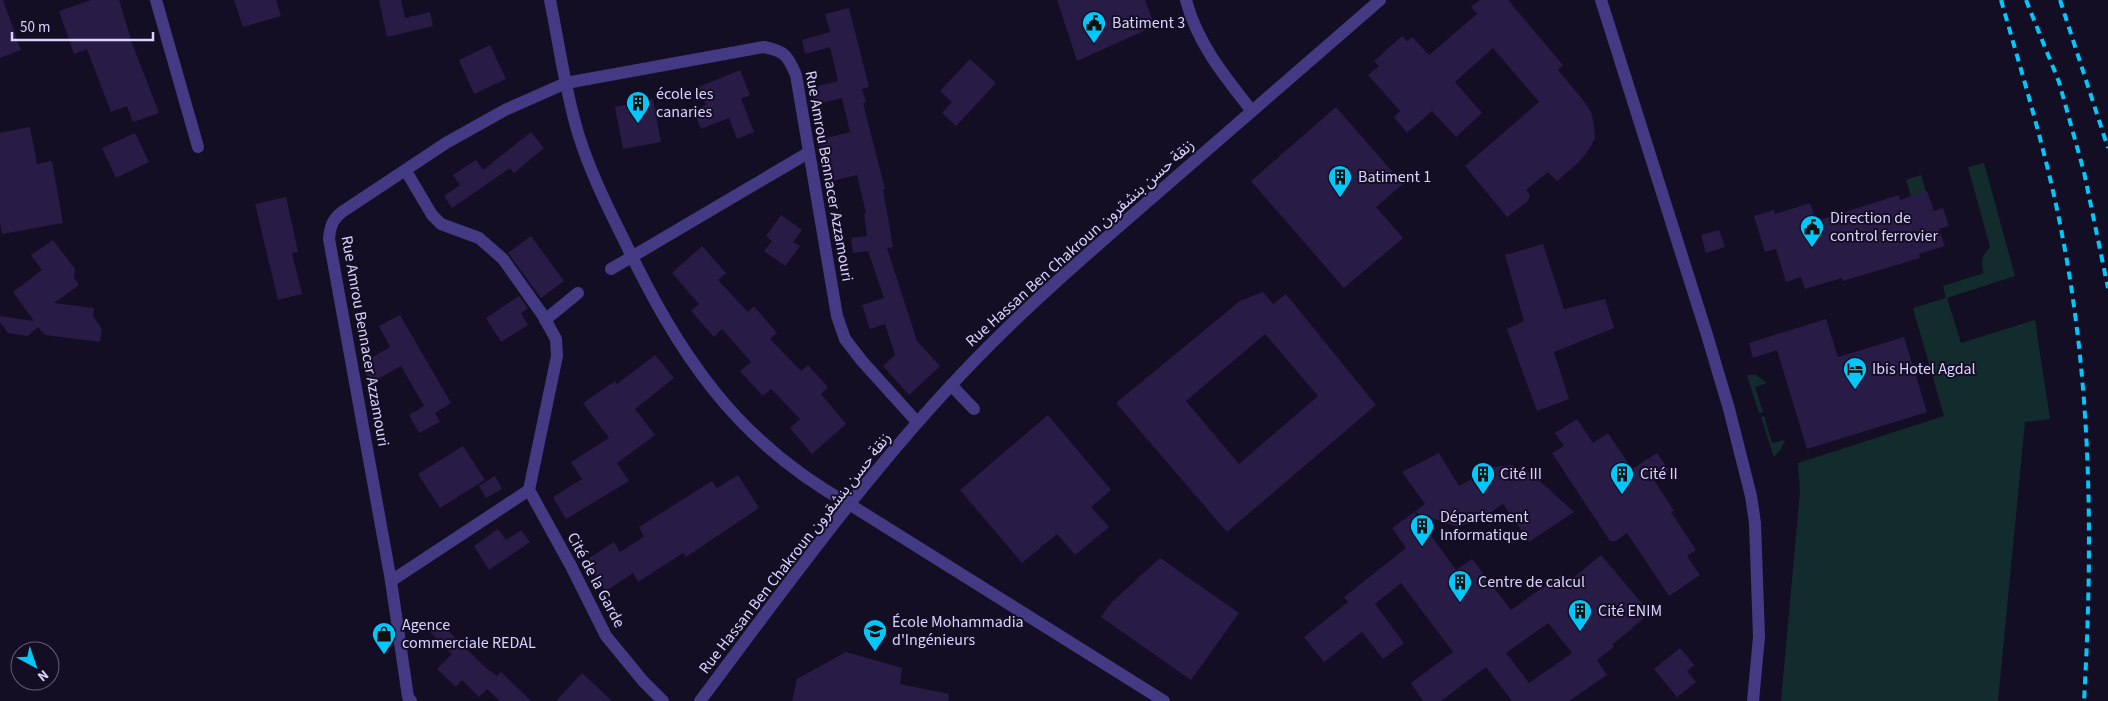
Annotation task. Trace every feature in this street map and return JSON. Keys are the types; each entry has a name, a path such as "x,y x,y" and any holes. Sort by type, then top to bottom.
{"street":[{"path":"156,0 198,148"},
{"path":"550,0 578,133 590,167 654,299 713,391 736,418 789,466 819,487 1164,701"},
{"path":"1186,0 1205,46 1224,76 1252,110"},
{"name":"Rue Hassan Ben Chakroun زنقة حسن بنشقرون","path":"700,701 849,504 917,422 951,385 1025,311 1252,110 1380,0"},
{"path":"1601,0 1707,335 1729,409 1751,496 1756,523 1759,637 1754,701"},
{"name":"Rue Amrou Bennacer Azzamouri","path":"409,700 391,581 329,238 330,227 335,217 446,143 506,110 566,82 764,47 778,50 790,59 796,75 801,101 808,154 837,316 845,339 917,422"},
{"path":"611,269 808,154"},
{"path":"391,581 529,490 557,356 556,339 503,259 479,238 441,224 432,215 406,171"},
{"path":"545,320 578,293"},
{"path":"951,385 974,409"},
{"name":"Cité de la Garde","path":"529,490 572,566 606,636 643,681 663,701"}],"green space":[{"path":"1984,163 2015,276 1947,298 1961,343 2035,320 2050,419 2025,422 1998,701 1781,701 1800,492 1798,463 1944,416 1913,308 1946,298 1943,286 1984,273 1982,259 1990,247 1968,167"},
{"path":"1921,175 1926,192 1911,197 1906,180"},
{"path":"1747,375 1756,375 1767,383 1755,387 1763,412 1759,413"},
{"path":"1764,416 1772,443 1785,440 1781,449 1774,457 1761,417"}],"building":[{"path":"0,0 3,0 21,50 0,58"},
{"path":"91,0 119,0 132,43 159,113 133,122 127,106 111,112 87,49 74,54 59,11"},
{"path":"234,0 276,0 281,16 243,27"},
{"path":"379,0 401,0 405,18 430,12 433,26 387,37"},
{"name":"Batiment 3","path":"1057,0 1145,0 1155,26 1077,61"},
{"path":"1480,0 1508,0 1563,65 1558,70 1591,112 1594,125 1595,138 1579,162 1557,181 1548,172 1526,190 1530,195 1528,201 1507,217 1465,166 1539,102 1493,48 1455,82 1482,113 1456,137 1432,111 1407,133 1394,117 1400,111 1368,75 1379,66 1374,61 1402,36 1407,41 1412,37 1429,55 1477,14 1471,7"},
{"path":"849,8 869,87 862,89 866,102 863,103 885,189 883,189 893,247 887,248 917,341 940,366 909,395 883,366 895,355 885,324 870,329 862,305 884,298 868,251 853,253 851,238 867,236 864,214 866,213 857,175 828,182 818,140 850,132 842,98 815,105 810,88 838,81 830,47 805,54 802,40 830,32 825,14"},
{"path":"490,45 506,79 474,94 459,60"},
{"path":"970,59 996,83 956,126 942,113 952,102 940,91"},
{"path":"740,70 750,95 741,99 754,132 737,139 729,118 701,129 693,110 706,105 699,87"},
{"name":"école les canaries","path":"653,99 661,142 623,149 615,107"},
{"name":"Batiment 1","path":"1336,107 1403,184 1376,207 1403,238 1344,288 1251,181"},
{"path":"30,127 37,164 52,161 63,223 2,234 0,223 0,133"},
{"path":"531,132 544,148 514,173 510,168 452,208 444,196 460,185 453,175 476,160 483,170"},
{"path":"135,133 149,162 116,178 102,148"},
{"path":"1927,191 1934,211 1943,208 1949,226 1939,229 1945,246 1919,254 1920,258 1843,281 1842,278 1805,289 1801,277 1786,282 1776,249 1765,252 1754,216 1774,210 1775,214 1810,203 1816,221 1899,195 1900,200"},
{"path":"286,197 298,252 292,253 302,294 278,300 255,204"},
{"path":"781,215 802,230 793,242 800,246 785,266 764,251 772,241 766,236"},
{"path":"1719,230 1725,247 1706,253 1701,235"},
{"path":"531,236 564,281 541,298 508,253"},
{"path":"53,240 75,269 74,278 79,285 54,303 94,308 93,316 102,329 100,342 45,335 38,327 28,336 8,333 0,322 0,316 34,321 13,292 42,270 31,255"},
{"path":"1543,244 1564,309 1605,299 1614,328 1554,352 1569,399 1537,411 1507,329 1524,321 1505,255"},
{"path":"702,246 726,273 718,280 748,312 754,306 777,333 770,339 801,371 808,365 828,387 821,394 846,424 812,454 790,428 800,419 771,389 763,396 740,371 751,362 722,329 714,337 691,311 699,304 672,273"},
{"path":"1263,292 1273,304 1286,294 1376,405 1227,532 1116,403 1240,301","holes":["1265,334 1318,396 1239,464 1186,401"]},
{"path":"519,296 528,308 521,313 528,325 501,342 486,318"},
{"path":"400,315 451,403 435,413 440,422 419,433 409,415 424,406 401,366 371,383 361,364 390,347 379,326"},
{"name":"Ibis Hotel Agdal","path":"1826,319 1838,357 1904,337 1927,412 1807,449 1777,350 1753,358 1749,343"},
{"path":"655,355 674,378 635,409 655,435 617,463 629,481 566,519 553,497 582,479 571,462 609,438 583,403 615,381 617,384"},
{"path":"1048,415 1111,490 1091,507 1109,527 1075,555 1057,534 1022,563 960,490"},
{"name":"Cité II","path":"1577,419 1593,443 1608,433 1632,469 1657,453 1669,470 1654,480 1674,511 1671,512 1696,550 1687,556 1700,575 1669,596 1627,533 1616,541 1610,541 1552,453 1564,446 1555,433"},
{"path":"463,446 485,480 440,508 418,474"},
{"path":"1439,453 1459,486 1493,467 1512,465 1531,473 1574,512 1529,542 1503,504 1480,519 1458,527 1414,512 1425,504 1402,472"},
{"path":"738,475 759,508 686,557 683,553 638,582 633,573 606,591 586,560 614,542 620,552 644,537 639,527 712,481 717,488"},
{"path":"495,476 502,489 486,498 479,486"},
{"path":"1414,512 1456,570 1472,559 1511,610 1562,574 1568,582 1601,555 1650,613 1612,645 1614,647 1597,660 1607,675 1569,701 1512,701 1486,667 1441,701 1423,701 1411,683 1453,652 1401,583 1375,604 1404,643 1383,659 1362,632 1324,662 1304,637 1348,602 1344,597 1406,548 1392,528","holes":["1548,623 1572,653 1529,683 1506,653"]},
{"path":"498,529 506,540 521,530 530,542 489,570 474,546"},
{"path":"1160,558 1239,613 1191,680 1101,617 1111,603"},
{"path":"439,622 486,668 497,676 501,672 531,701 500,701 487,689 479,697 462,680 456,687 437,669 452,654 429,631"},
{"path":"1680,648 1694,665 1687,671 1696,682 1677,697 1654,669"},
{"path":"846,652 902,668 900,684 949,694 948,701 792,701 797,679"},
{"path":"582,673 612,701 556,701"}],"railway":[{"path":"2001,0 2034,116 2056,204 2072,292 2079,350 2085,408 2089,525 2089,584 2084,701"},
{"path":"2026,0 2059,82 2084,172 2108,288"},
{"path":"2060,0 2108,148"}],"place":[{"name":"Batiment 3","path":"1094,44"},
{"name":"école les canaries","path":"638,124"},
{"name":"Batiment 1","path":"1340,198"},
{"name":"Direction de control ferrovier","path":"1812,248"},
{"name":"Ibis Hotel Agdal","path":"1855,390"},
{"name":"Cité III","path":"1483,495"},
{"name":"Cité II","path":"1622,495"},
{"name":"Département Informatique","path":"1422,547"},
{"name":"Centre de calcul","path":"1460,603"},
{"name":"Cité ENIM","path":"1580,632"},
{"name":"École Mohammadia d'Ingénieurs","path":"875,652"},
{"name":"Agence commerciale REDAL","path":"384,655"}]}
